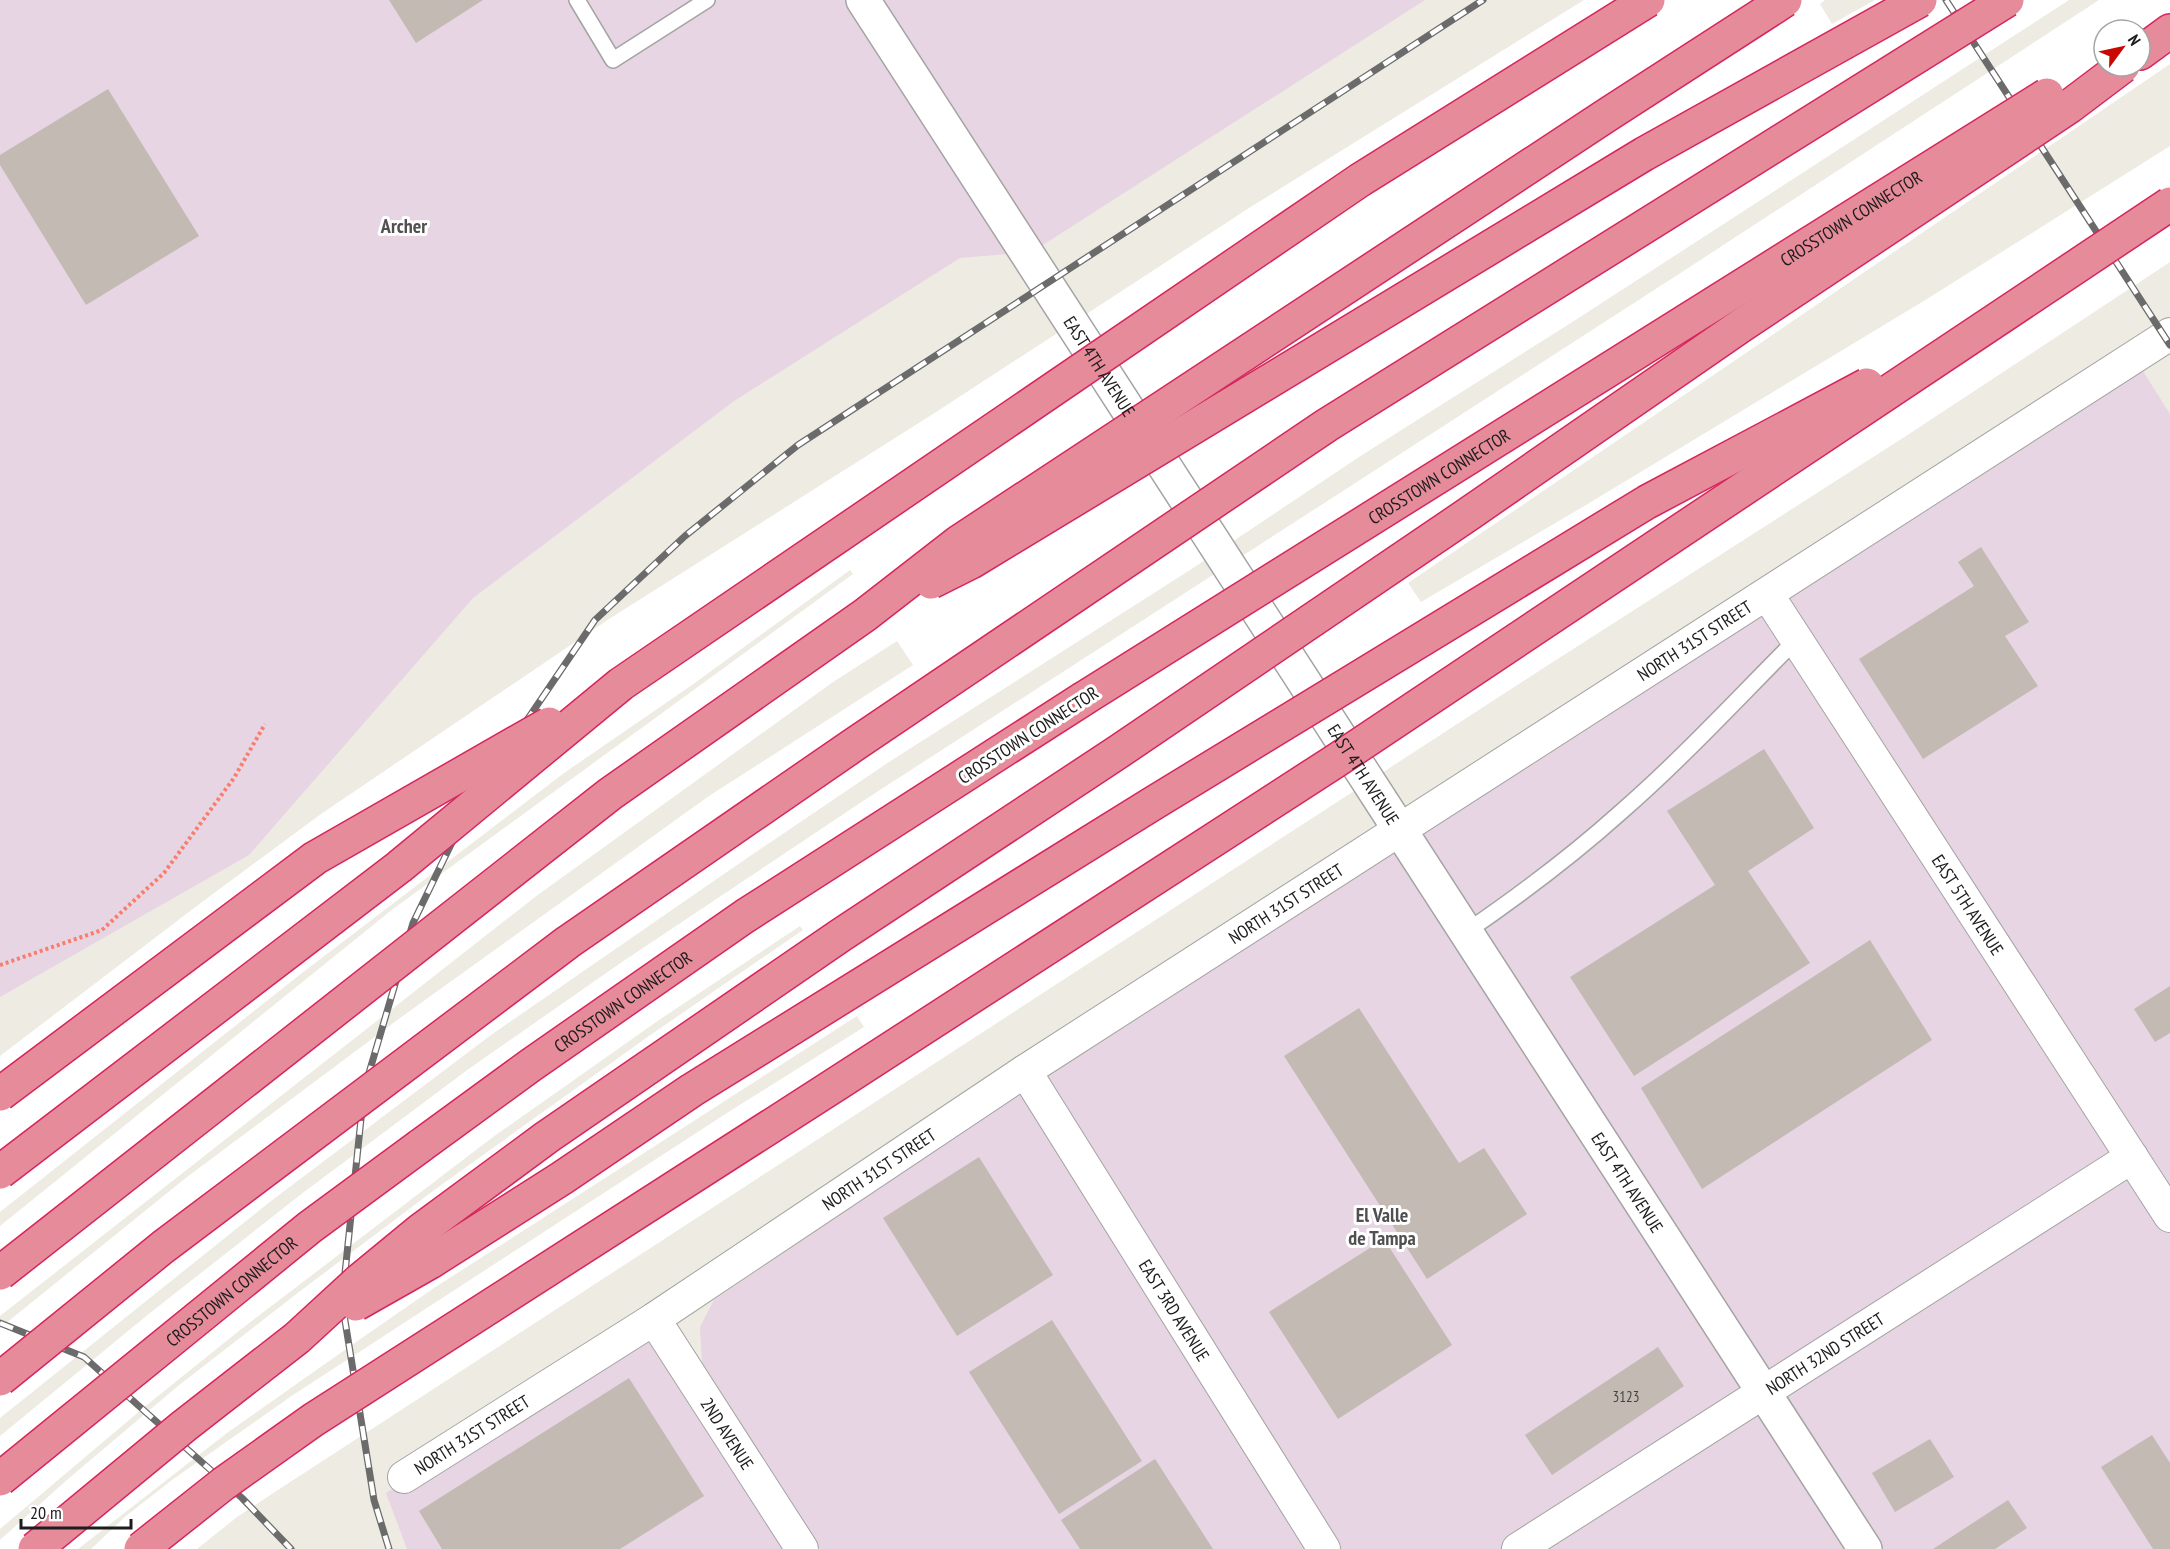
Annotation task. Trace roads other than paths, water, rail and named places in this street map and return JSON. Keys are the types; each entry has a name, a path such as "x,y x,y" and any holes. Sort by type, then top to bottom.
{"highway":[{"path":"0,1172 399,867 621,684 1360,180 1648,0"},
{"path":"0,1273 610,794 865,615 958,542 1606,115 1785,0"},
{"path":"865,615 971,562 1644,154 1920,0"},
{"path":"0,1379 163,1247 568,942 843,753 1327,425 2007,0"},
{"path":"2152,27 2170,16"},
{"path":"2152,45 2170,31"},
{"name":"CROSSTOWN CONNECTOR","path":"0,1479 310,1227 541,1058 745,916 1257,590 2092,66"},
{"path":"35,1549 176,1433 297,1338 359,1281 422,1230 547,1137 841,935 1138,739 1742,325 2070,106 2107,78"},
{"path":"141,1549 223,1484 313,1420 1334,762 2170,204"},
{"path":"297,1338 430,1262 562,1178 692,1090 1142,810 1647,502 2020,303"},
{"path":"0,1094 315,858 621,684"}],"street":[{"name":"EAST 4TH AVENUE","path":"863,0 1865,1549"},
{"name":"NORTH 31ST STREET","path":"404,1477 654,1319 1025,1071 2170,334"},
{"name":"EAST 5TH AVENUE","path":"1767,594 2170,1216"},
{"name":"EAST 3RD AVENUE","path":"1025,1071 1324,1549"},
{"name":"NORTH 32ND STREET","path":"1518,1549 2132,1157"},
{"name":"2ND AVENUE","path":"654,1319 802,1549"}],"lane":[{"path":"577,0 613,60 707,0"},
{"path":"1466,932 1523,893 1621,812 1688,749 1797,639"}],"railway":[{"path":"389,1549 374,1500 342,1302 364,1090 413,923 472,801 595,620 685,536 798,445 1483,0"},
{"path":"1946,0 2170,345"},
{"path":"0,1323 84,1357 242,1498 291,1549"}],"district":[{"name":"Archer","path":"404,226"},
{"name":"El Valle de Tampa","path":"1382,1226"}]}
